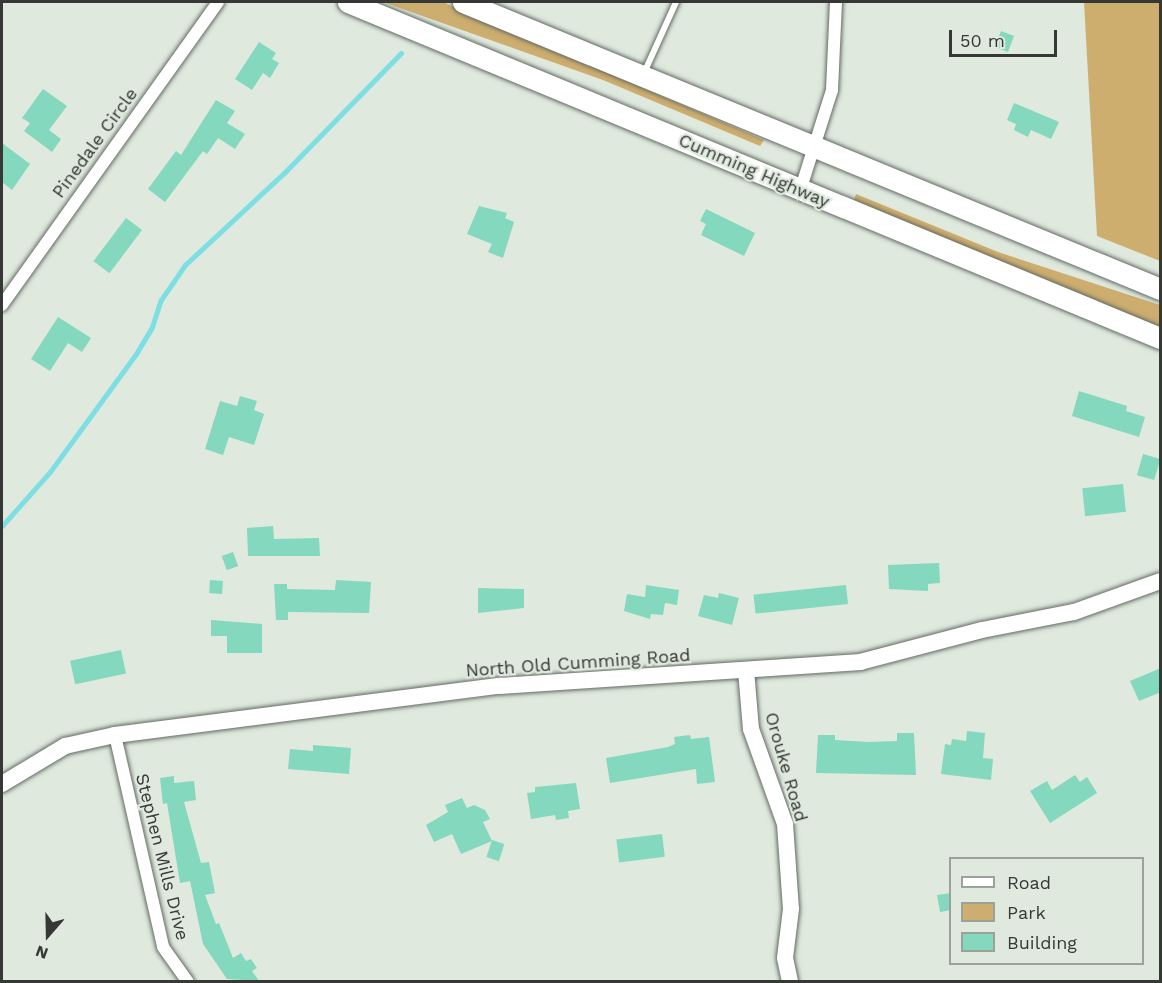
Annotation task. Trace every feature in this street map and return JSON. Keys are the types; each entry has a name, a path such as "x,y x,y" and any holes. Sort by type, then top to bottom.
{"highway":[{"name":"Cumming Highway","path":"348,2 800,191 1161,338"},
{"path":"463,2 1161,289"}],"street":[{"name":"Pinedale Circle","path":"2,305 218,2"},
{"path":"800,191 816,149 832,90 836,2"},
{"name":"North Old Cumming Road","path":"2,784 65,746 115,735 500,686 860,662 982,630 1074,612 1161,581"},
{"name":"Orouke Road","path":"746,670 751,729 785,824 791,909 785,958 790,981"},
{"name":"Stephen Mills Drive","path":"115,735 163,947 188,981"}],"lane":[{"path":"642,77 676,2"}],"green space":[{"path":"383,2 443,2 764,140 760,146 603,80"},
{"path":"1084,2 1160,2 1160,261 1097,236"},
{"path":"856,194 998,252 1160,305 1160,328 853,203"}],"building":[{"path":"1001,31 1014,36 1008,52 995,47"},
{"path":"259,42 276,53 272,59 279,63 270,78 263,73 252,90 235,79"},
{"path":"43,89 67,106 49,130 61,139 52,152 24,131 30,123 22,118"},
{"path":"216,100 235,111 227,123 245,134 235,149 218,138 207,154 203,151 165,202 148,189 176,151 181,155"},
{"path":"1014,103 1059,122 1051,139 1031,130 1028,137 1014,130 1016,124 1007,120"},
{"path":"2,143 30,164 12,190 2,182"},
{"path":"479,206 507,213 505,218 514,222 503,258 488,252 492,244 467,234"},
{"path":"706,209 755,233 744,256 701,235 706,224 700,221"},
{"path":"126,218 142,230 109,273 94,261"},
{"path":"58,317 91,338 82,352 68,343 50,371 31,359"},
{"path":"1079,391 1127,406 1126,411 1145,417 1139,437 1072,416"},
{"path":"240,396 257,401 254,410 264,414 254,445 229,437 223,455 205,449 220,401 237,406"},
{"path":"1143,454 1160,459 1154,480 1137,475"},
{"path":"1123,484 1126,512 1085,516 1082,488"},
{"path":"273,526 274,539 319,538 320,556 248,556 247,528"},
{"path":"233,552 238,566 227,570 222,556"},
{"path":"939,563 940,583 928,584 928,591 889,589 888,565"},
{"path":"210,580 223,581 222,594 209,593"},
{"path":"336,580 371,582 369,613 288,612 288,620 276,620 274,584 287,584 287,589 335,590"},
{"path":"646,585 679,590 677,605 665,603 663,615 651,614 650,619 624,611 627,594 645,597"},
{"path":"846,585 848,604 755,614 754,595"},
{"path":"478,588 524,589 524,608 478,613"},
{"path":"719,593 739,598 732,625 698,616 704,595 718,598"},
{"path":"211,620 262,624 262,653 227,653 227,636 211,636"},
{"path":"121,650 126,673 75,684 70,661"},
{"path":"1161,668 1161,692 1139,701 1130,681"},
{"path":"967,731 985,733 983,758 993,759 991,780 941,774 945,744 951,745 952,739 966,741"},
{"path":"897,733 914,733 916,775 816,773 818,735 835,735 835,740 868,742 897,741"},
{"path":"690,735 691,739 709,737 715,782 697,784 696,769 610,783 606,758 668,747 675,744 674,737"},
{"path":"313,745 351,748 349,774 288,769 290,749 313,751"},
{"path":"1075,775 1080,782 1087,777 1097,793 1050,823 1030,791 1047,781 1052,790"},
{"path":"174,776 174,783 194,781 196,800 184,802 201,863 209,862 215,893 205,895 216,924 219,923 233,958 241,953 246,961 251,959 257,968 252,971 259,981 227,979 203,944 190,881 180,883 167,803 163,804 160,778"},
{"path":"576,783 580,809 568,811 569,818 556,820 555,815 531,819 527,793 535,792 535,787"},
{"path":"462,798 467,808 474,805 485,810 490,819 483,822 492,841 461,854 452,834 434,842 426,825 448,812 445,805"},
{"path":"662,834 665,857 619,862 616,840"},
{"path":"492,840 504,844 499,861 486,857"},
{"path":"949,893 949,910 940,912 937,895"}],"waterway":[{"path":"2,526 50,472 136,354 152,327 161,300 185,265 285,172 401,53"}]}
